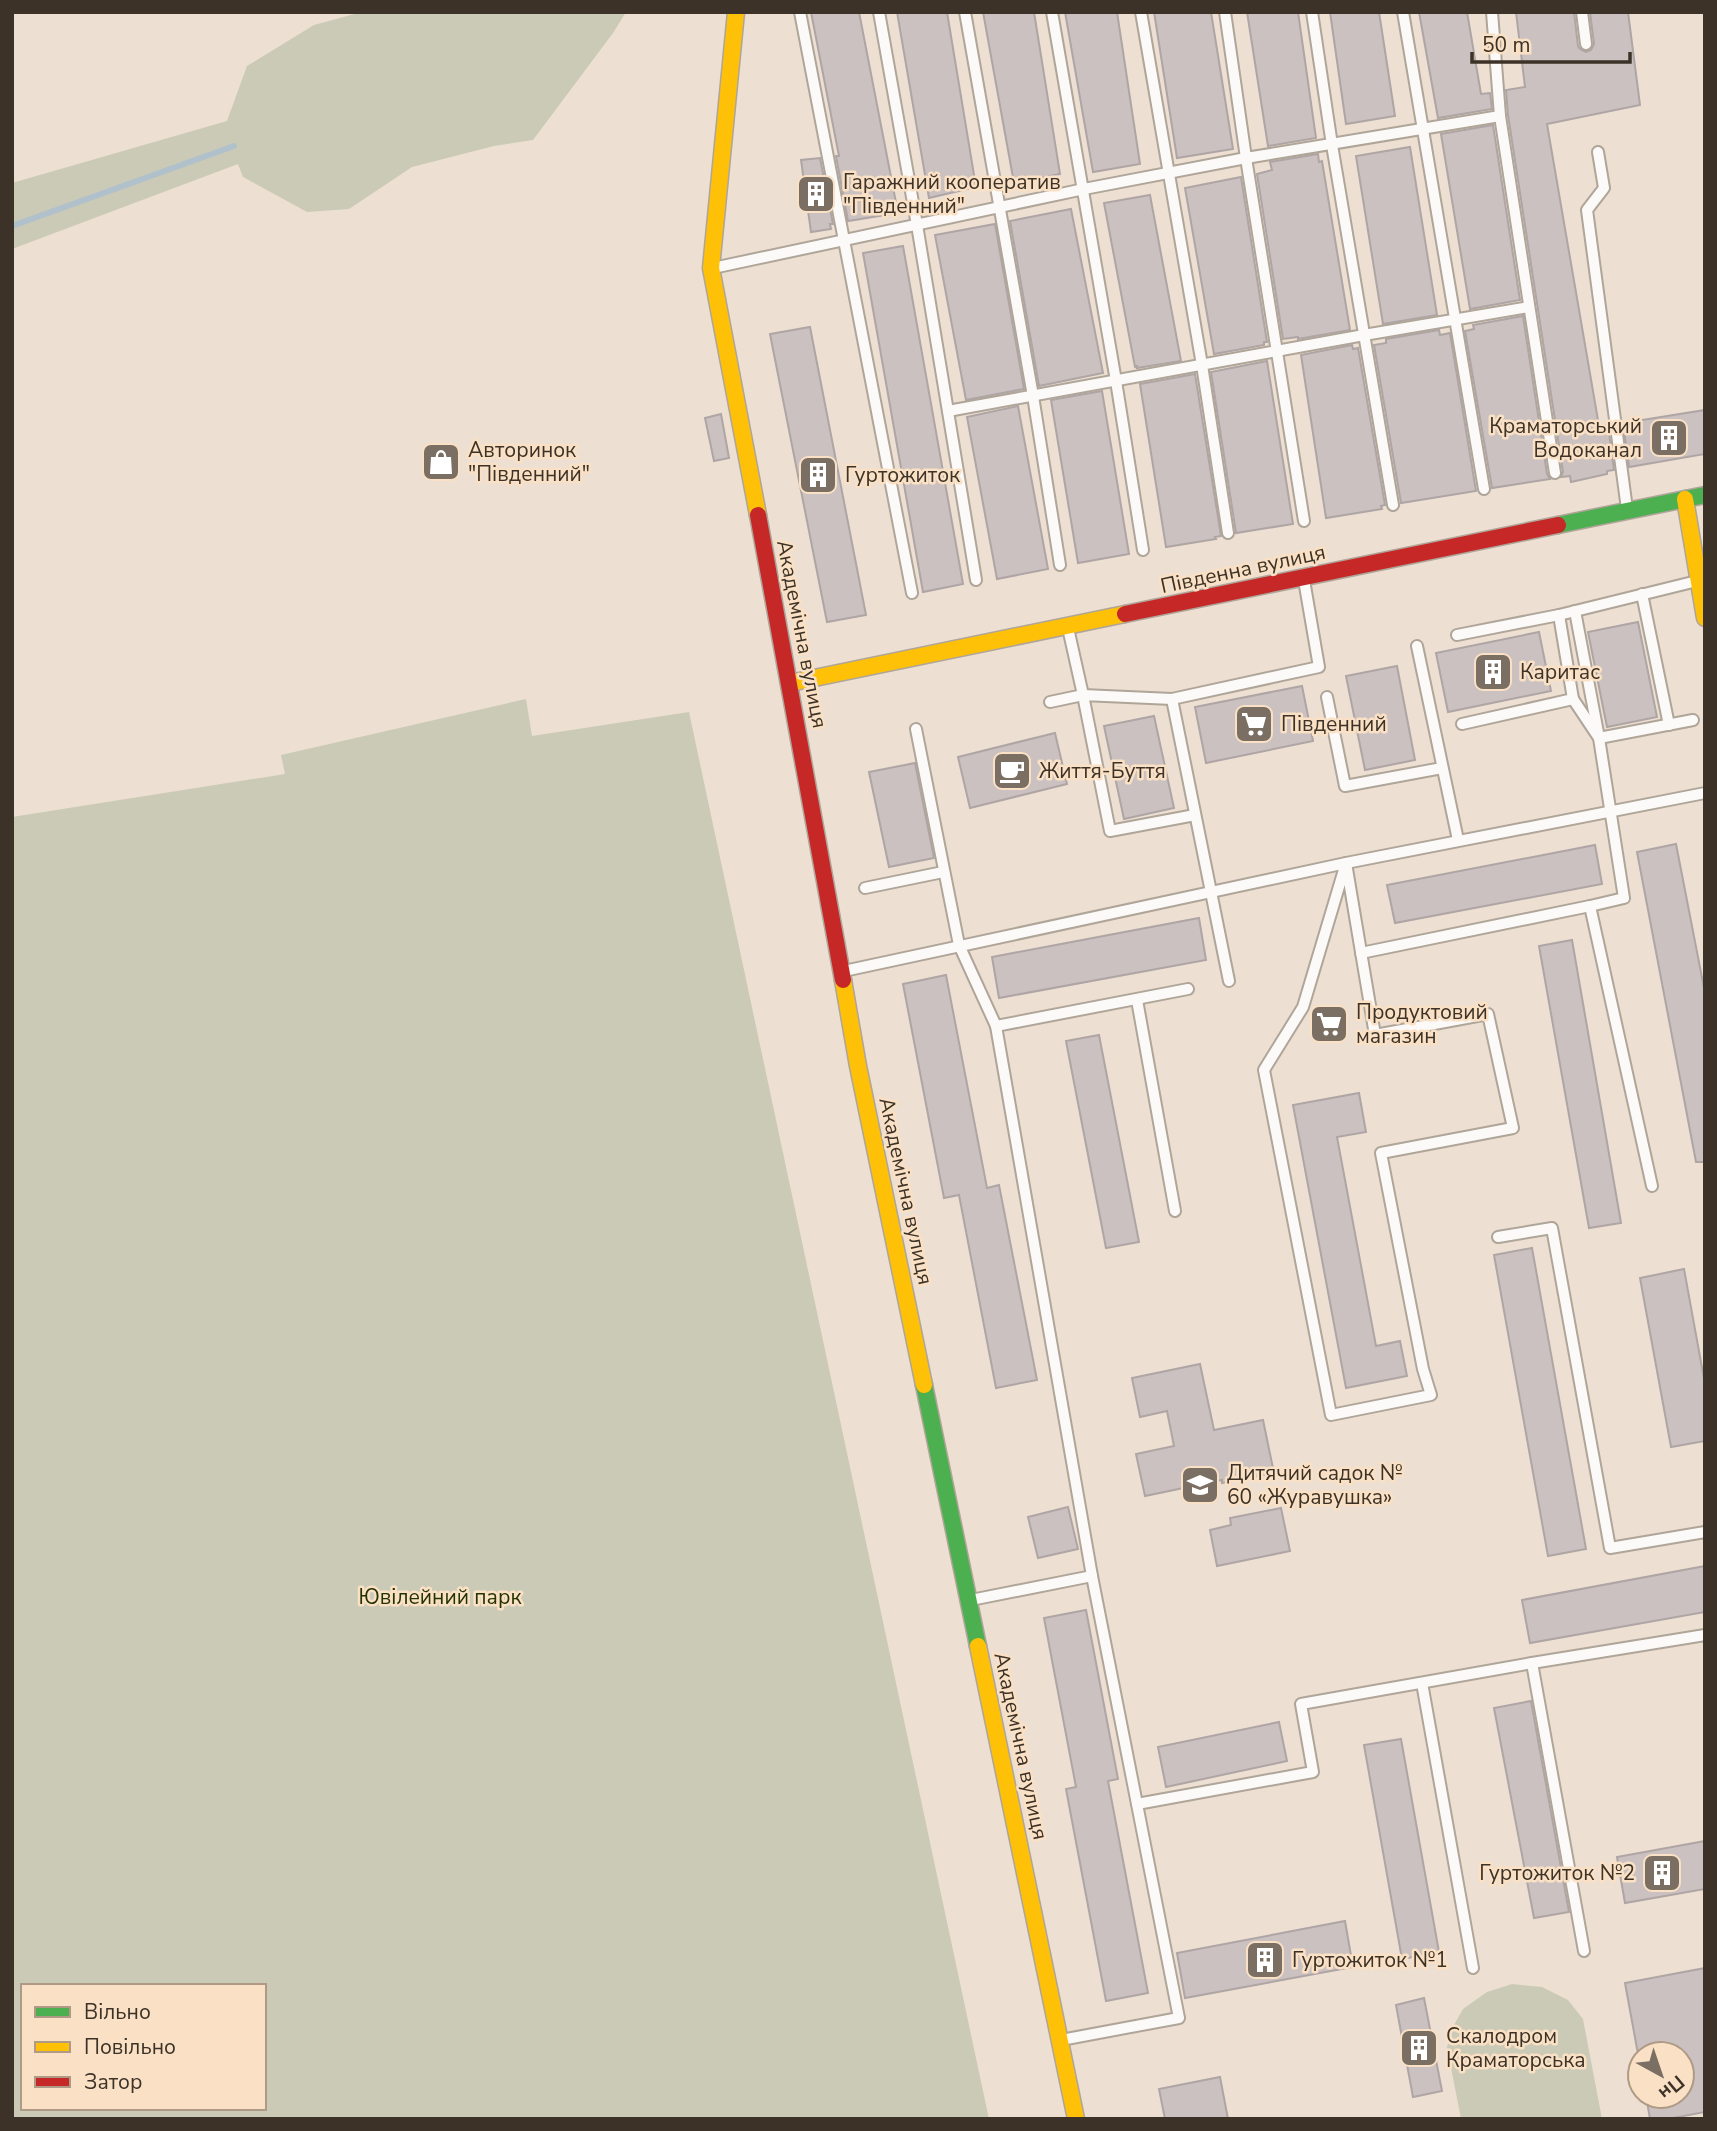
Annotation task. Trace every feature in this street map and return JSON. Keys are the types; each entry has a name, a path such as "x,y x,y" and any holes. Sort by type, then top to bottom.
{"street":[{"name":"Академічна вулиця","path":"736,12 711,268 790,683 858,1066 1076,2119"},
{"name":"Південна вулиця","path":"790,683 1705,495"},
{"path":"1685,499 1705,618"}],"lane":[{"path":"800,12 912,593"},
{"path":"879,12 976,580"},
{"path":"964,12 1033,396 1060,565"},
{"path":"1052,12 1143,550"},
{"path":"1141,12 1228,533"},
{"path":"1225,12 1304,521"},
{"path":"1312,12 1393,505"},
{"path":"1403,12 1484,489"},
{"path":"1492,12 1500,116 1555,473"},
{"path":"1582,12 1586,44"},
{"path":"711,268 1084,189 1246,158 1500,116"},
{"path":"1598,152 1604,188 1587,209 1628,511"},
{"path":"948,411 1529,307"},
{"path":"1050,702 1083,695 1172,699 1319,667 1303,578"},
{"path":"1457,635 1559,615 1698,580"},
{"path":"1642,594 1669,725"},
{"path":"1361,953 1625,898 1612,810 1575,611"},
{"path":"1559,615 1573,699 1599,738"},
{"path":"1068,626 1110,831 1195,815"},
{"path":"1417,646 1458,840"},
{"path":"1328,697 1345,786 1442,768"},
{"path":"1172,699 1229,981"},
{"path":"1462,723 1573,699"},
{"path":"1599,738 1693,720"},
{"path":"916,729 959,945 996,1026 1092,1576 1179,2018 1061,2040"},
{"path":"841,971 1346,863 1705,793"},
{"path":"1346,863 1375,1035 1488,1014 1513,1128 1381,1153 1423,1370 1431,1395 1331,1415 1264,1070 1303,1007 1346,863"},
{"path":"865,888 943,872"},
{"path":"1590,906 1651,1186"},
{"path":"996,1026 1188,989"},
{"path":"1137,999 1175,1211"},
{"path":"1498,1237 1552,1228 1610,1548 1705,1532"},
{"path":"969,1600 1092,1576"},
{"path":"1137,1804 1313,1772 1301,1704 1705,1635"},
{"path":"1532,1664 1584,1951"},
{"path":"1422,1683 1473,1968"}],"green space":[{"path":"362,12 626,12 533,140 494,146 412,167 349,209 307,212 243,177 238,164 12,249 12,183 227,121 247,66 314,25"},
{"name":"Ювілейний парк","path":"526,699 532,736 689,712 989,2119 12,2119 12,817 285,774 281,755"},
{"path":"1512,1984 1542,1987 1568,2000 1583,2019 1602,2119 1461,2119 1447,2047 1454,2025 1463,2009 1487,1992"}],"building":[{"path":"811,12 859,12 898,213 848,221 836,156 839,156"},
{"path":"897,12 947,12 976,187 929,198"},
{"path":"983,12 1034,12 1060,174 1014,183"},
{"path":"1065,12 1117,12 1140,164 1093,172"},
{"path":"1154,12 1211,12 1233,149 1177,158"},
{"path":"1247,12 1298,12 1316,138 1268,146"},
{"path":"1330,12 1379,12 1395,116 1346,124"},
{"path":"1419,12 1467,12 1481,94 1490,93 1492,109 1438,118"},
{"path":"1516,12 1574,12 1578,46 1586,52 1591,50 1594,44 1590,12 1628,12 1640,105 1547,124 1599,426 1608,425 1614,470 1571,482 1570,476 1561,477 1563,472 1508,115 1506,90 1525,87"},
{"path":"1493,125 1520,300 1470,309 1441,134"},
{"path":"1410,147 1437,315 1383,324 1356,156"},
{"path":"1318,154 1319,162 1322,161 1350,330 1283,339 1257,174 1272,170 1270,162"},
{"name":"Гаражний кооператив \"Південний\"","path":"820,158 833,224 830,224 831,229 811,232 801,160"},
{"path":"1241,177 1267,342 1264,342 1264,345 1214,354 1185,188"},
{"path":"1150,195 1181,361 1137,368 1104,203"},
{"path":"1071,209 1103,373 1039,386 1010,221"},
{"path":"995,224 1024,389 966,400 935,235"},
{"path":"903,246 963,584 923,592 863,253"},
{"path":"1523,316 1547,474 1550,479 1492,488 1465,331 1474,329 1473,325"},
{"name":"Гуртожиток","path":"810,327 866,615 827,622 770,334"},
{"path":"1439,330 1440,335 1450,333 1476,491 1401,503 1374,345 1386,343 1386,339"},
{"path":"1352,345 1353,349 1358,348 1385,505 1381,506 1382,509 1326,518 1301,355"},
{"path":"1267,361 1293,524 1236,533 1211,372"},
{"path":"1195,374 1221,536 1166,547 1140,384"},
{"path":"1102,391 1129,554 1078,563 1051,400"},
{"path":"1018,406 1048,569 997,579 967,417"},
{"name":"Краматорський Водоканал","path":"1705,410 1705,454 1629,467 1623,423"},
{"path":"721,414 729,458 714,461 705,418"},
{"path":"1638,622 1657,717 1607,727 1588,632"},
{"name":"Каритас","path":"1539,632 1551,691 1448,712 1436,653"},
{"path":"1397,666 1415,760 1365,770 1346,676"},
{"name":"Південний","path":"1302,686 1313,741 1206,763 1195,707"},
{"path":"1154,716 1174,808 1124,819 1104,726"},
{"name":"Життя-Буття","path":"1055,733 1067,784 970,808 958,757"},
{"path":"915,763 934,858 889,867 869,772"},
{"path":"1676,844 1705,993 1705,1162 1696,1162 1637,852"},
{"path":"1595,845 1602,884 1395,923 1387,885"},
{"path":"1199,918 1206,960 999,998 992,957"},
{"path":"1572,940 1621,1223 1589,1228 1539,946"},
{"path":"946,975 987,1188 999,1185 1037,1380 996,1388 959,1195 944,1198 903,984"},
{"path":"1099,1035 1139,1242 1106,1248 1066,1041"},
{"path":"1359,1093 1366,1132 1337,1137 1376,1346 1400,1341 1407,1376 1346,1388 1293,1105"},
{"path":"1532,1248 1586,1549 1548,1556 1494,1255"},
{"path":"1684,1269 1705,1384 1705,1441 1671,1447 1640,1278"},
{"path":"1200,1364 1214,1430 1263,1420 1274,1473 1222,1483 1222,1480 1145,1496 1136,1454 1174,1446 1167,1411 1140,1417 1132,1378"},
{"path":"1068,1507 1078,1549 1038,1558 1028,1517"},
{"path":"1281,1508 1290,1551 1217,1566 1210,1530 1231,1525 1230,1518"},
{"path":"1705,1566 1705,1612 1530,1643 1522,1600"},
{"path":"1086,1610 1118,1779 1108,1781 1148,1993 1106,2001 1066,1789 1076,1787 1044,1618"},
{"path":"1531,1701 1569,1912 1534,1918 1494,1708"},
{"path":"1279,1722 1287,1761 1166,1787 1158,1747"},
{"path":"1401,1739 1439,1952 1402,1959 1364,1745"},
{"name":"Гуртожиток №2","path":"1705,1841 1705,1889 1625,1903 1617,1857"},
{"name":"Гуртожиток №1","path":"1345,1921 1353,1967 1185,1998 1177,1953"},
{"path":"1705,1968 1705,2112 1668,2119 1650,2119 1648,2110 1696,2110 1696,2040 1635,2040 1625,1983"},
{"name":"Скалодром Краматорська","path":"1424,1998 1442,2091 1413,2097 1396,2005"},
{"path":"1220,2077 1228,2119 1165,2119 1159,2089"}],"waterway":[{"path":"12,226 234,146"}],"traffic: fast":[{"path":"1558,525 1705,495"},
{"path":"924,1385 978,1646"}],"traffic: slow":[{"path":"736,12 711,268 758,515"},
{"path":"1685,499 1705,618"},
{"path":"790,683 1125,614"},
{"path":"843,980 858,1066 924,1385"},
{"path":"978,1646 1076,2119"}],"traffic: jam":[{"path":"758,515 843,980"},
{"path":"1125,614 1558,525"}],"place":[{"name":"Гаражний кооператив \"Південний\"","path":"816,194"},
{"name":"Краматорський Водоканал","path":"1669,438"},
{"name":"Авторинок \"Південний\"","path":"441,462"},
{"name":"Гуртожиток","path":"818,475"},
{"name":"Каритас","path":"1493,672"},
{"name":"Південний","path":"1254,724"},
{"name":"Життя-Буття","path":"1012,771"},
{"name":"Продуктовий магазин","path":"1329,1024"},
{"name":"Дитячий садок № 60 «Журавушка»","path":"1200,1485"},
{"name":"Гуртожиток №2","path":"1662,1873"},
{"name":"Гуртожиток №1","path":"1265,1960"},
{"name":"Скалодром Краматорська","path":"1419,2048"}]}
